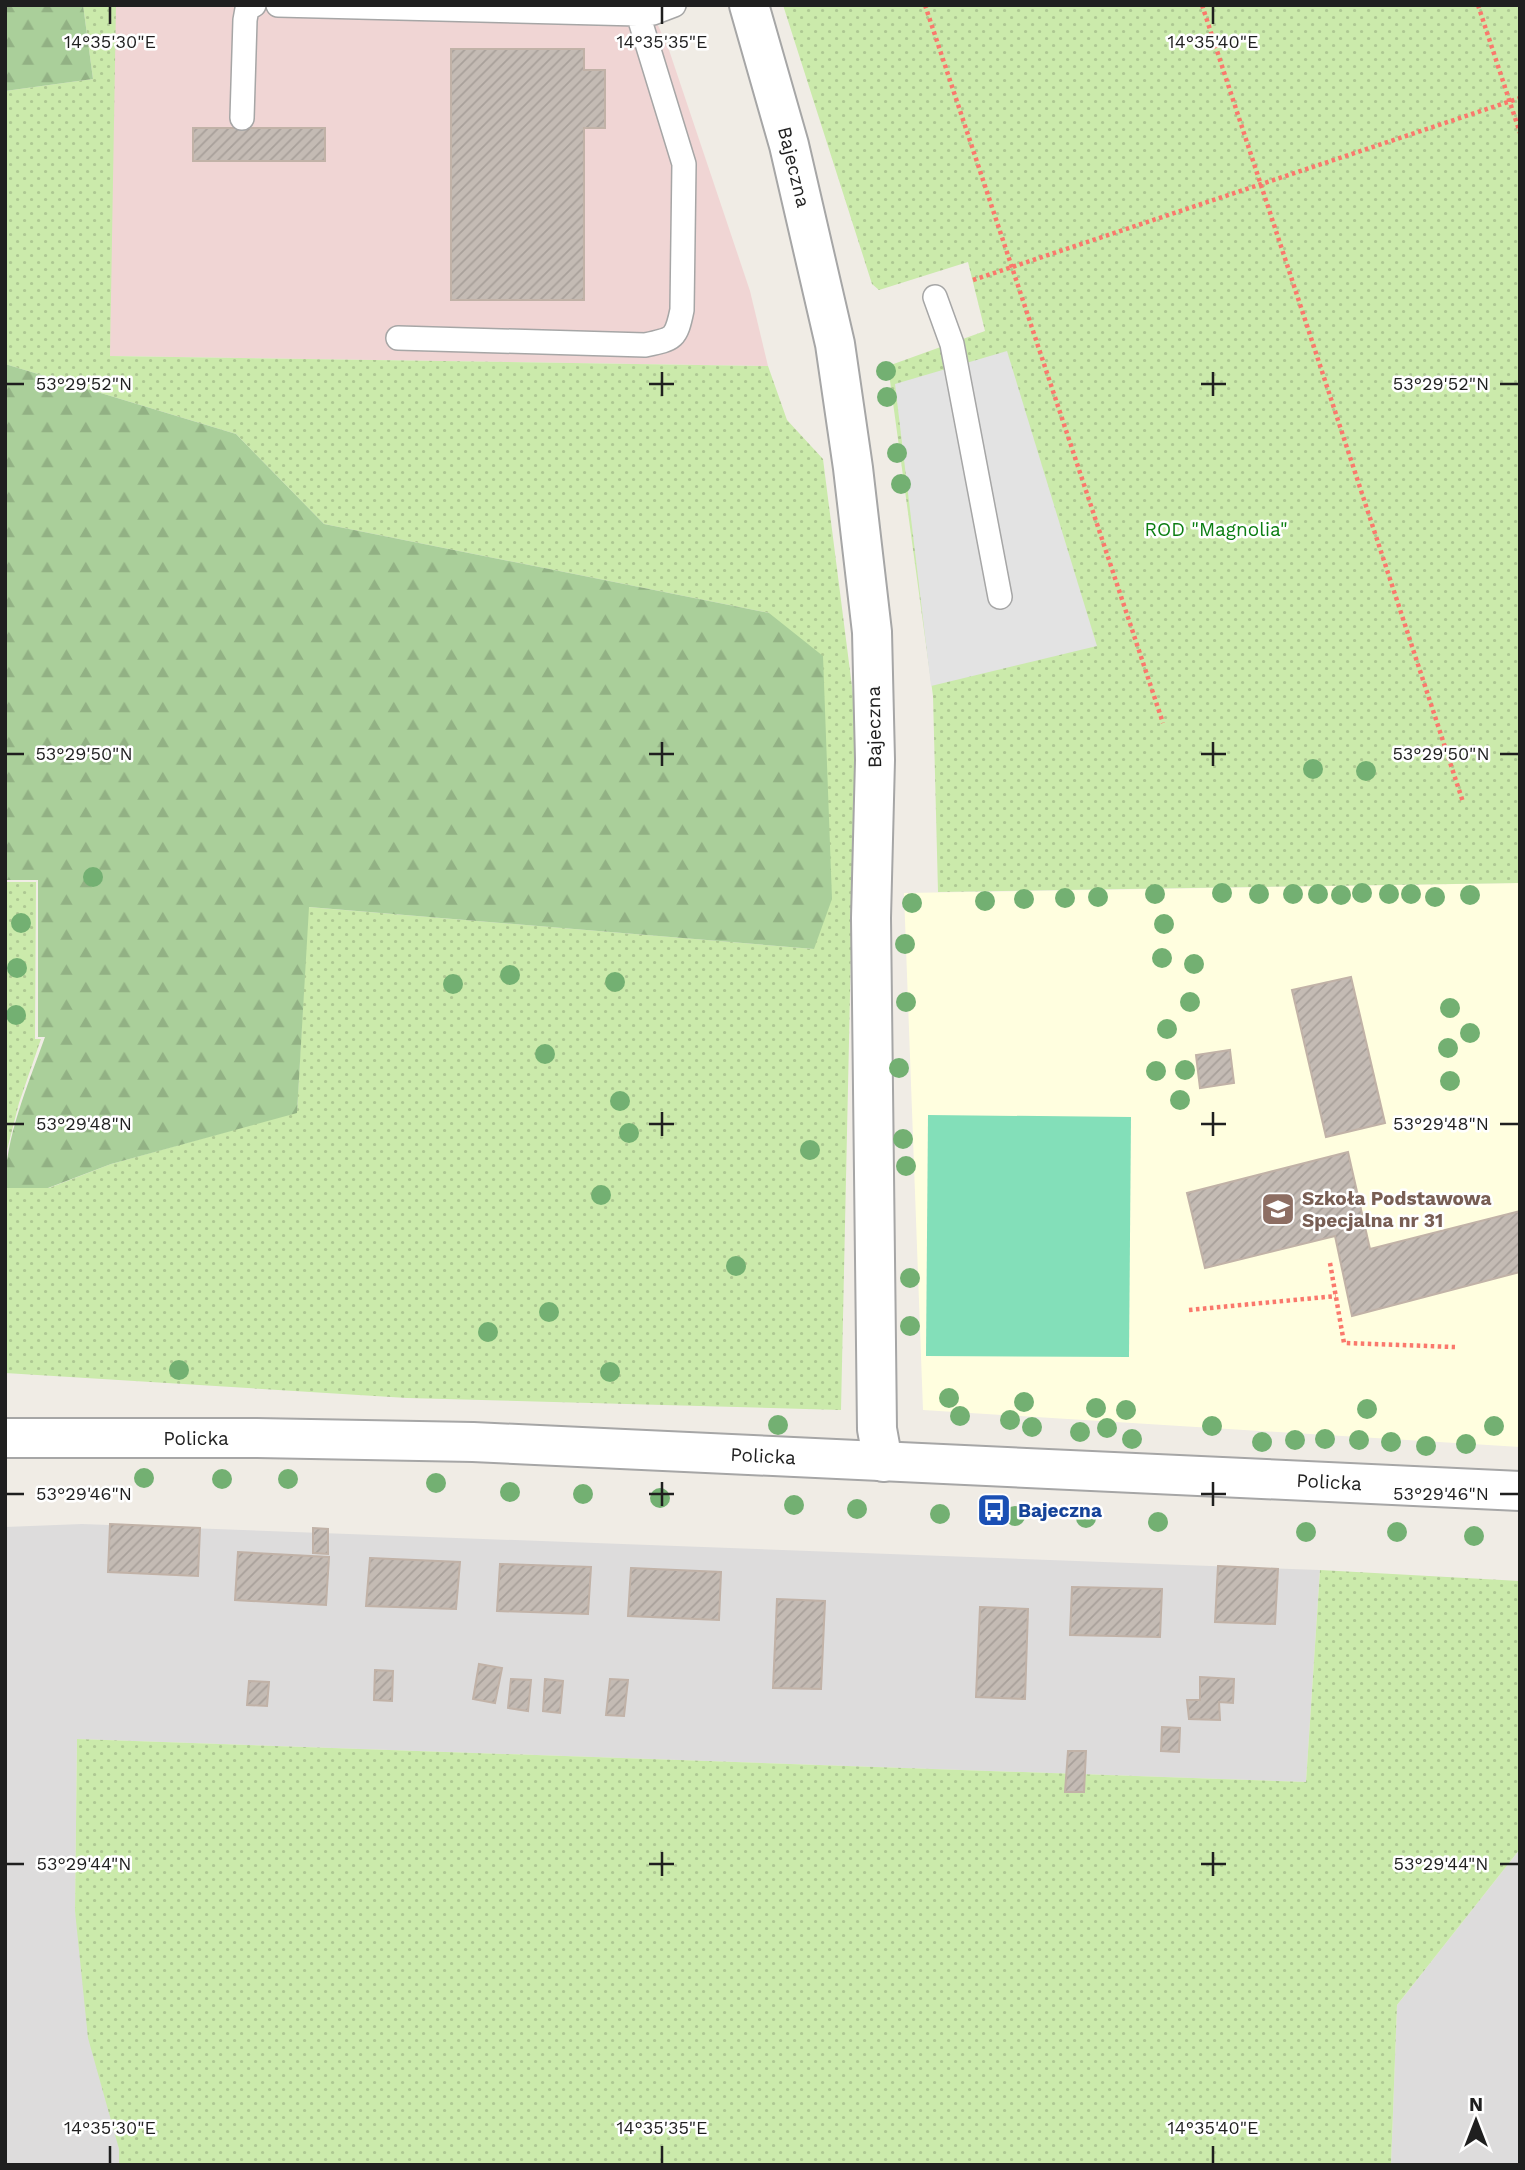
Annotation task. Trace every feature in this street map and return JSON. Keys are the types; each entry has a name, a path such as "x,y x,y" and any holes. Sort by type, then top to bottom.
{"street":[{"name":"Bajeczna","path":"748,5 789,145 835,344 872,632 875,760 871,932 877,1429 883,1462"},
{"name":"Policka","path":"5,1438 429,1440 1520,1492"}],"lane":[{"path":"242,118 245,20 247,9 254,5"},
{"path":"278,5 638,14 653,13 674,5"},
{"path":"398,338 646,345 669,340 678,330 682,310 684,164 638,14"},
{"path":"935,297 952,344 1000,597"}],"path":[{"path":"925,5 1163,723"},
{"path":"1202,5 1463,802"},
{"path":"1478,5 1520,133"},
{"path":"973,280 1520,98"},
{"path":"1330,1263 1344,1343 1455,1347"},
{"path":"1188,1310 1336,1296"}],"shaded area":[{"path":"112,5 649,5 669,50 750,291 768,366 110,356"},
{"path":"1007,351 1097,646 931,686 895,384"},
{"path":"1520,883 1520,1447 923,1410 904,893"},
{"path":"82,1524 1320,1570 1306,1782 77,1739 75,1911 119,2149 119,2165 5,2165 5,1527"},
{"path":"1520,1849 1520,2165 1391,2165 1397,2005"}],"green space":[{"path":"5,5 83,5 93,79 5,91"},
{"path":"83,5 116,5 110,356 768,366 787,420 823,459 856,718 841,1410 407,1398 5,1373 5,1188 49,1188 111,1164 297,1112 308,907 814,949 769,613 324,524 236,434 5,364 5,91 93,79"},
{"name":"ROD \"Magnolia\"","path":"783,5 1520,5 1520,883 938,892 933,696 888,366 985,331 968,262 879,290 872,284"},
{"path":"5,364 236,434 324,524 769,613 823,656 832,899 814,949 309,907 297,1113 111,1164 48,1188 5,1188 13,1130 45,1037 38,1037 38,880 5,880"},
{"path":"5,882 36,882 35,1039 41,1039 19,1103 5,1158"},
{"path":"928,1115 1131,1117 1129,1357 926,1356"},
{"path":"1320,1570 1520,1581 1520,1849 1397,2005 1391,2165 119,2165 119,2149 88,2038 75,1911 77,1739 1306,1782"}],"building":[{"path":"451,49 584,49 584,70 605,70 605,128 584,128 584,300 451,300"},
{"path":"193,128 325,128 325,161 193,161"},
{"path":"1351,977 1385,1123 1326,1137 1292,990"},
{"path":"1230,1050 1234,1083 1200,1088 1196,1055"},
{"path":"1348,1152 1370,1249 1520,1211 1520,1272 1352,1316 1335,1236 1205,1268 1187,1193"},
{"path":"110,1524 200,1528 198,1576 108,1572"},
{"path":"313,1528 328,1529 328,1554 313,1553"},
{"path":"238,1552 329,1557 326,1605 235,1600"},
{"path":"370,1558 460,1562 456,1609 366,1606"},
{"path":"500,1564 591,1567 588,1614 497,1611"},
{"path":"1218,1566 1278,1569 1275,1624 1215,1622"},
{"path":"631,1568 721,1572 719,1620 628,1616"},
{"path":"1072,1587 1162,1589 1160,1637 1070,1635"},
{"path":"777,1599 825,1601 821,1689 773,1688"},
{"path":"980,1607 1028,1609 1025,1699 976,1697"},
{"path":"479,1664 502,1668 495,1703 473,1699"},
{"path":"375,1670 393,1671 392,1701 374,1700"},
{"path":"1200,1677 1234,1679 1233,1703 1219,1702 1220,1720 1189,1719 1187,1700 1200,1700"},
{"path":"511,1679 531,1680 528,1711 508,1708"},
{"path":"545,1679 563,1681 560,1713 543,1711"},
{"path":"610,1679 628,1680 624,1716 606,1715"},
{"path":"249,1681 269,1682 267,1706 247,1705"},
{"path":"1162,1727 1180,1728 1179,1752 1161,1751"},
{"path":"1068,1751 1086,1751 1084,1792 1065,1792"}],"place":[{"name":"Szkoła Podstawowa Specjalna nr 31","path":"1278,1209"},
{"name":"Bajeczna","path":"994,1510"}]}
